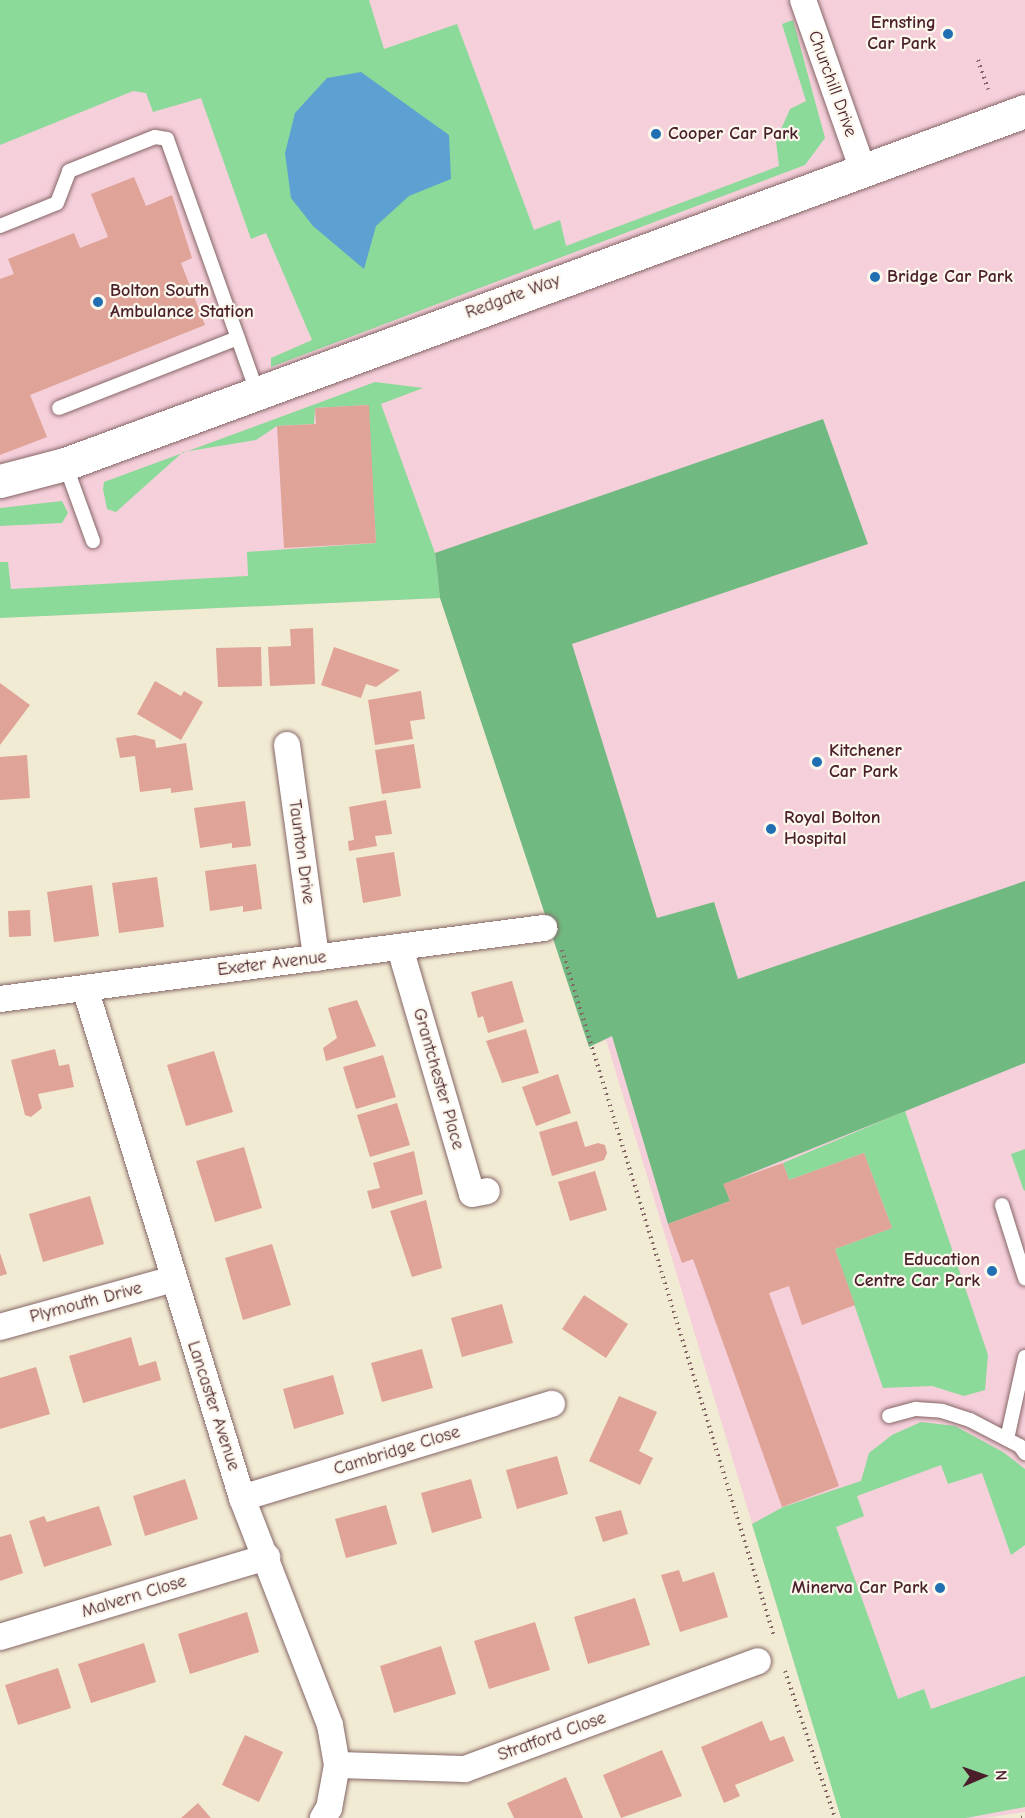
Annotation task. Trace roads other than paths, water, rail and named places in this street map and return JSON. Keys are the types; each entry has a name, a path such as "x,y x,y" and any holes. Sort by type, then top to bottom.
{"street":[{"name":"Churchill Drive","path":"803,0 862,168"},
{"name":"Redgate Way","path":"0,481 65,464 862,168 1025,111"},
{"name":"Taunton Drive","path":"287,745 316,958"},
{"name":"Exeter Avenue","path":"0,999 540,929"},
{"name":"Grantchester Place","path":"400,948 472,1194 487,1191"},
{"name":"Lancaster Avenue","path":"85,988 173,1280 242,1498 267,1557 330,1725 338,1765 329,1808 323,1818"},
{"name":"Plymouth Drive","path":"0,1327 173,1280"},
{"name":"Cambridge Close","path":"242,1498 552,1404"},
{"name":"Malvern Close","path":"0,1637 267,1557"},
{"name":"Stratford Close","path":"338,1765 465,1769 769,1658"}],"lane":[{"path":"0,226 57,203 69,171 155,137 167,139 257,392"},
{"path":"59,408 238,338"},
{"path":"65,464 93,541"},
{"path":"1002,1205 1025,1278"},
{"path":"1007,1439 1025,1357"},
{"path":"889,1416 916,1409 942,1411 1023,1448"}],"water":[{"path":"361,72 449,135 451,179 409,196 376,226 364,269 313,226 291,198 285,153 295,113 327,78"}],"place":[{"name":"Ernsting Car Park","path":"948,34"},
{"name":"Cooper Car Park","path":"656,134"},
{"name":"Bridge Car Park","path":"875,277"},
{"name":"Bolton South Ambulance Station","path":"98,302"},
{"name":"Kitchener Car Park","path":"817,762"},
{"name":"Royal Bolton Hospital","path":"771,829"},
{"name":"Education Centre Car Park","path":"992,1271"},
{"name":"Minerva Car Park","path":"940,1588"}]}
